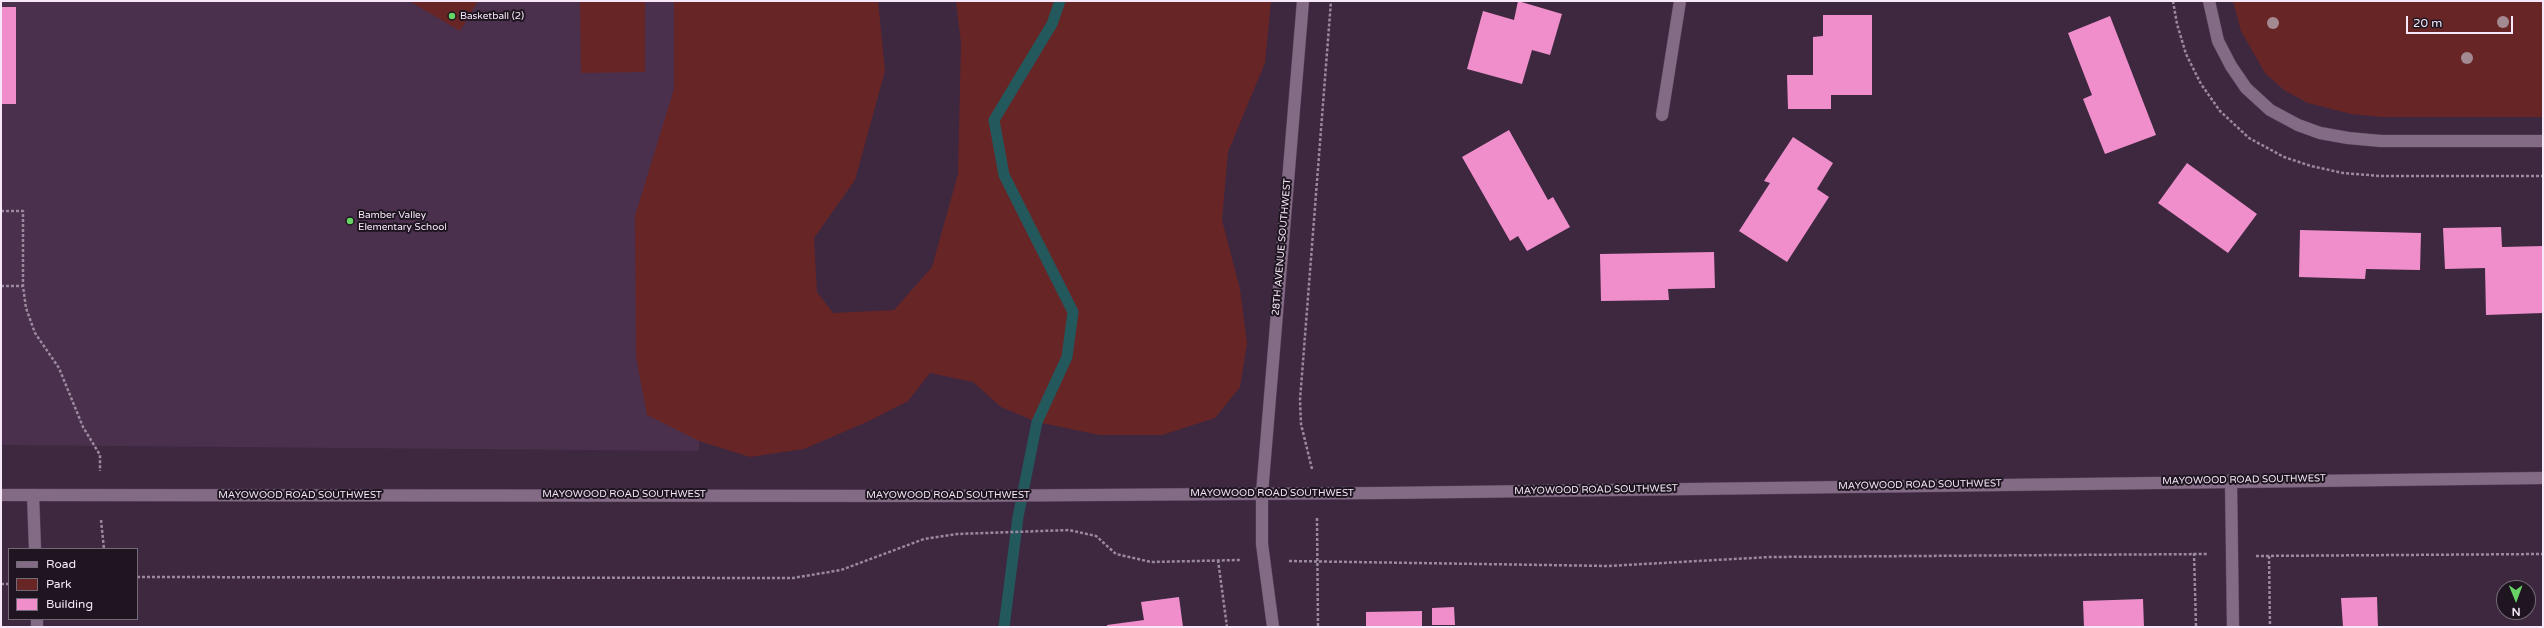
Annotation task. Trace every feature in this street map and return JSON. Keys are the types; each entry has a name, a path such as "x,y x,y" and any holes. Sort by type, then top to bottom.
{"street":[{"name":"28TH AVENUE SOUTHWEST","path":"1273,627 1262,544 1262,493 1303,1"},
{"path":"1662,115 1680,1"},
{"path":"2209,1 2218,41 2231,66 2246,88 2270,110 2298,125 2341,137 2382,141 2543,141"},
{"name":"MAYOWOOD ROAD SOUTHWEST","path":"1,495 948,496 1317,493 2231,480 2543,478"},
{"path":"2231,480 2233,627"},
{"path":"33,495 35,548"}],"path":[{"path":"1318,627 1317,493 1308,445 1300,424 1300,400 1331,1"},
{"path":"1,211 23,211 23,286 26,308 35,333 59,368 83,427 100,455"},
{"path":"1,286 23,286"},
{"path":"138,577 793,578 841,570 924,539 957,534 1068,530 1096,536 1116,554 1151,562 1218,560 1227,627"},
{"path":"1318,562 1608,566 1770,557 2194,553 2196,627"},
{"path":"2270,627 2269,556 2543,554"}],"shaded area":[{"name":"Bamber Valley Elementary School","path":"1,1 699,1 699,451 1,445"}],"green space":[{"name":"Basketball (2)","path":"409,1 478,1 460,31"},
{"path":"580,1 645,1 645,72 581,73"},
{"path":"674,1 878,1 885,71 855,180 814,238 817,292 833,313 894,310 932,267 958,174 961,43 956,1 1271,1 1265,63 1228,152 1222,220 1240,289 1247,343 1240,387 1215,418 1162,435 1100,435 1037,422 1001,407 973,382 930,373 908,401 869,421 804,449 750,457 699,441 647,415 636,357 635,216 674,89"},
{"path":"2233,1 2543,1 2543,117 2382,117 2351,114 2308,103 2284,90 2265,73 2241,31"}],"building":[{"path":"1518,1 1562,14 1550,55 1532,50 1522,84 1467,69 1483,11 1514,20"},
{"path":"1,7 16,7 16,104 1,104"},
{"path":"1823,15 1872,15 1872,95 1831,95 1831,109 1788,109 1787,75 1813,75 1813,37 1823,36"},
{"path":"2110,16 2156,135 2105,154 2083,99 2092,95 2068,33"},
{"path":"1509,130 1548,200 1553,197 1570,227 1527,251 1518,236 1510,241 1462,157"},
{"path":"1793,137 1833,163 1817,189 1829,197 1787,262 1739,231 1770,183 1764,181"},
{"path":"2187,163 2257,214 2228,253 2158,203"},
{"path":"2501,227 2502,247 2543,246 2543,313 2486,315 2485,268 2445,269 2443,228"},
{"path":"2300,230 2421,233 2420,270 2366,269 2365,279 2299,277"},
{"path":"1714,252 1715,288 1668,289 1669,300 1601,301 1600,254"},
{"path":"1179,597 1183,627 1107,627 1107,625 1144,620 1141,602"},
{"path":"2377,597 2378,627 2343,627 2341,598"},
{"path":"2143,599 2144,627 2084,627 2083,601"},
{"path":"1454,607 1455,625 1432,625 1432,608"},
{"path":"1422,611 1422,627 1366,627 1366,612"}],"waterway":[{"path":"1004,627 1018,517 1037,422 1067,357 1073,312 1004,175 994,120 1052,24 1060,1"}],"place":[{"name":"Basketball (2)","path":"452,16"},
{"name":"Bamber Valley Elementary School","path":"350,221"}]}
